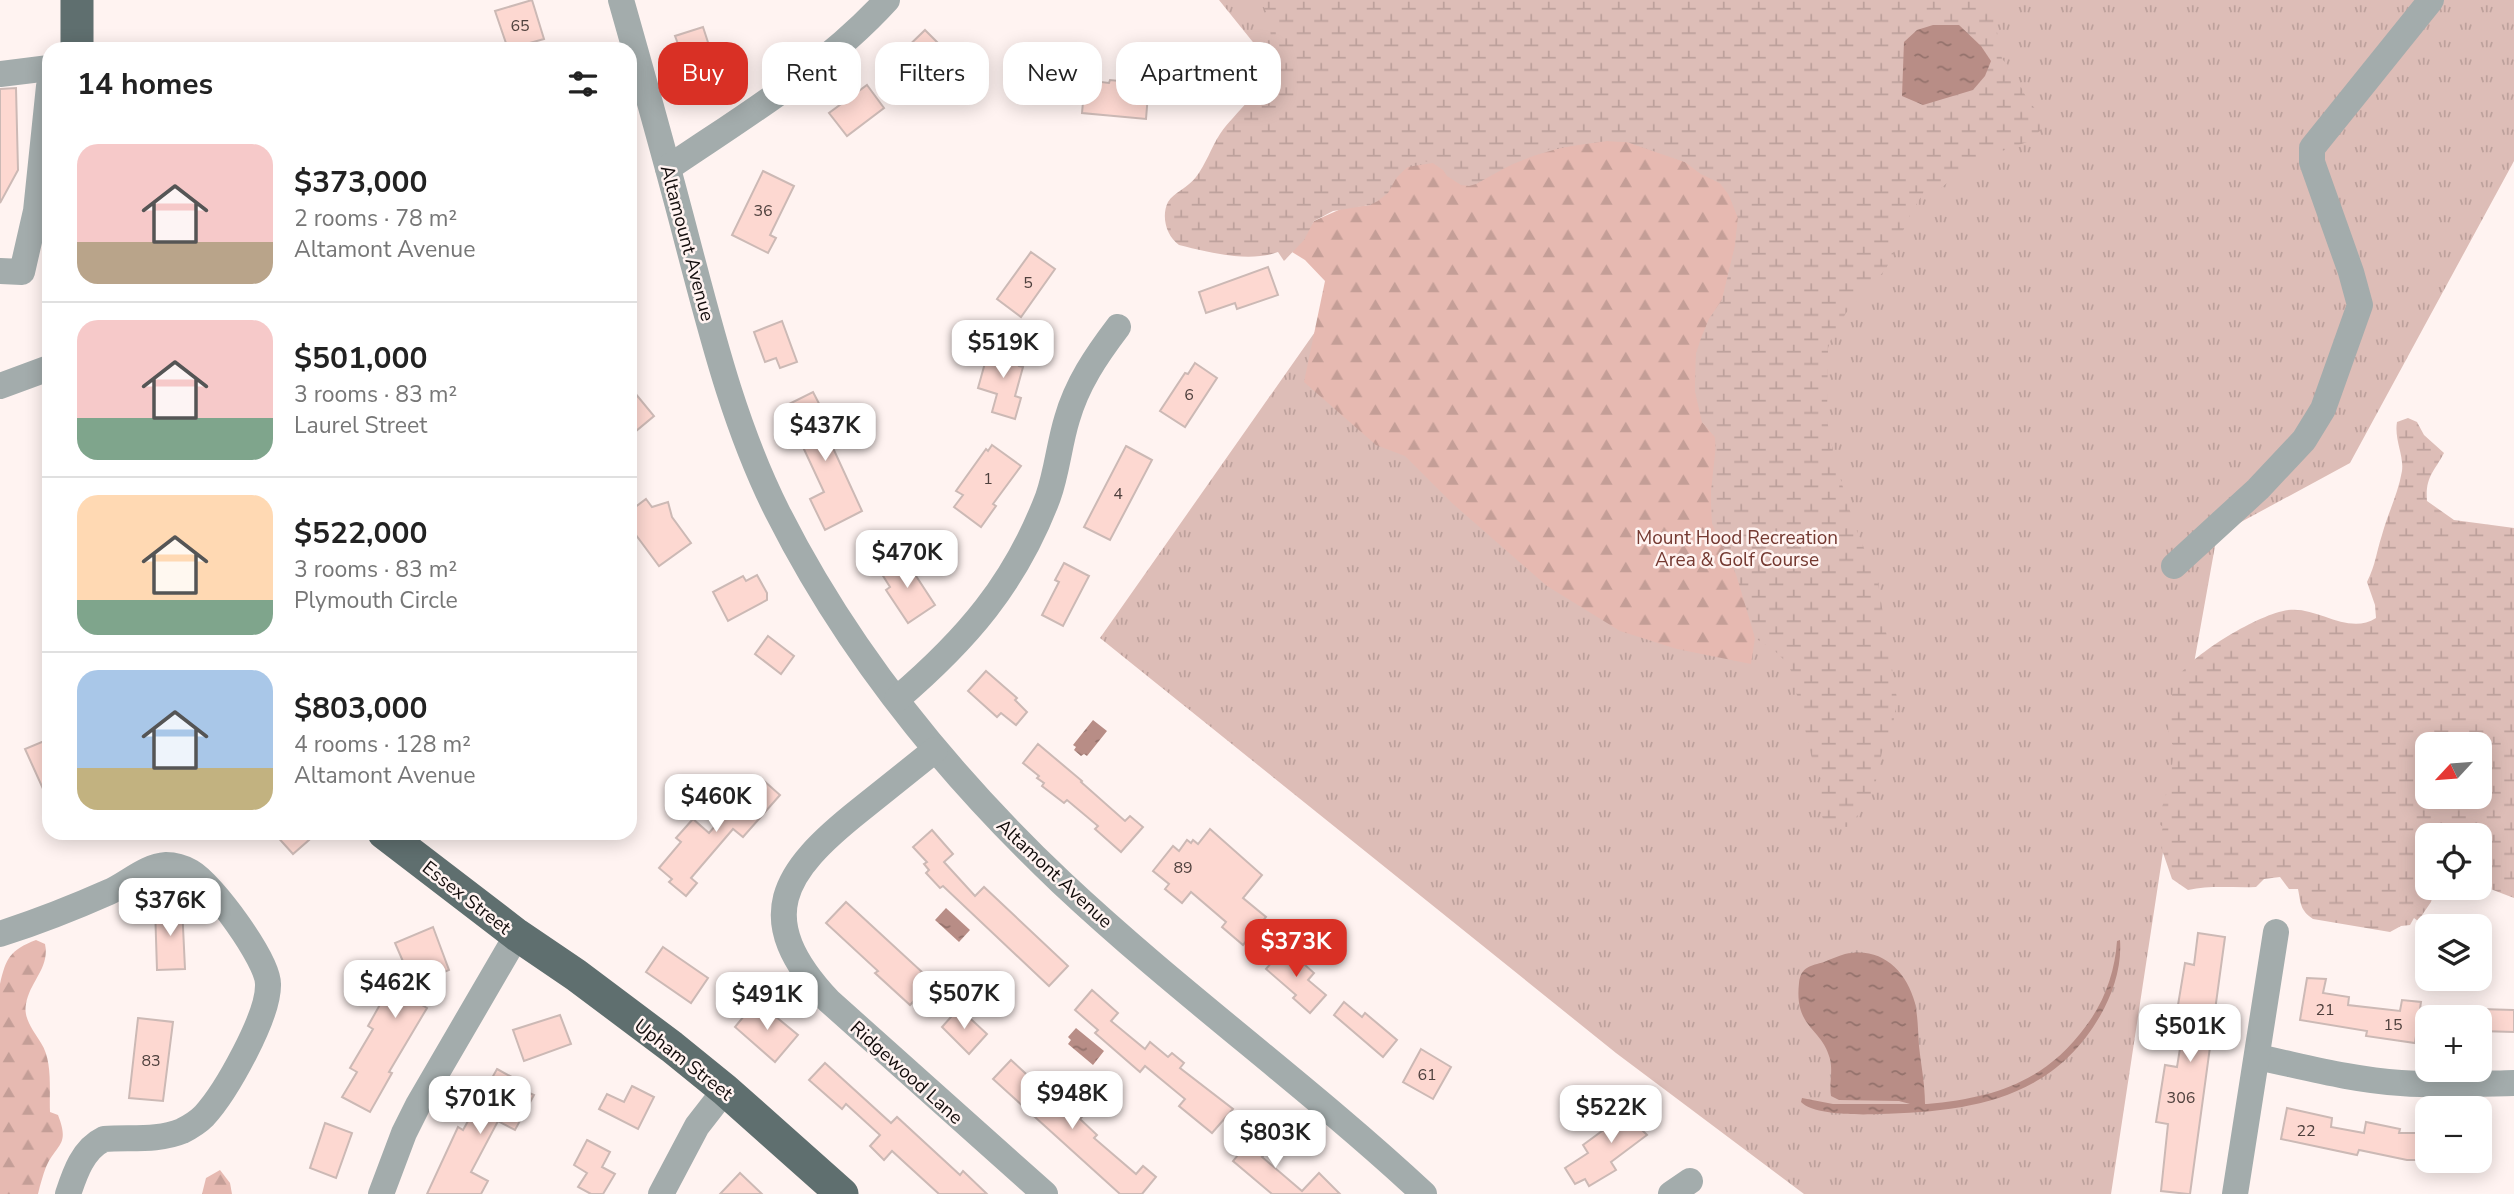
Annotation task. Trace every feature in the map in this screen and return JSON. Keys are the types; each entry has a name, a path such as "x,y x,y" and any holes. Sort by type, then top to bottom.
{"main road":[{"path":"77,0 77,42"},
{"name":"Essex Street","path":"393,840 517,935"},
{"name":"Upham Street","path":"517,935 576,975 725,1090 842,1194"}],"street":[{"name":"Altamount Avenue","path":"621,0 633,42"},
{"path":"668,168 818,63 887,0"},
{"path":"2174,566 2258,489 2304,440 2323,409 2360,305 2312,162 2312,148 2431,0"},
{"name":"Altamount Avenue","path":"637,57 715,343 746,440 764,483"},
{"path":"0,74 42,69"},
{"path":"0,271 22,272 42,209"},
{"path":"897,699 953,649 1011,574 1048,496 1066,422 1080,384 1118,327"},
{"path":"0,386 42,371"},
{"name":"Altamont Avenue","path":"764,483 819,586 897,699 935,750 994,814 1063,884 1424,1194"},
{"name":"Ridgewood Lane","path":"935,750 825,838 800,865 786,897 784,909 787,934 801,968 828,1002 1045,1194"},
{"path":"0,934 111,891 158,866 169,865 192,872 215,894 251,945 263,965 268,982 263,1008 252,1038 218,1098 203,1117 192,1126 162,1138 104,1139 96,1143 76,1170 68,1194"},
{"path":"2235,1194 2276,932"},
{"path":"381,1194 404,1133 418,1105 517,935"},
{"path":"2257,1057 2358,1078 2400,1083 2514,1083"},
{"path":"662,1194 697,1126 725,1090"}],"green space":[{"name":"Mount Hood Recreation Area & Golf Course","path":"1219,0 2514,0 2514,161 2350,463 2217,535 2179,747 2111,1194 1804,1194 1616,1053 1100,638 1395,218 1281,77 1281,42 1253,42"},
{"path":"1259,0 1995,0 1993,10 2002,59 2012,69 2025,95 2041,117 2040,131 2027,142 1991,155 1977,167 1956,176 1937,191 1924,192 1911,213 1886,269 1846,313 1828,348 1827,420 1834,457 1853,521 1878,583 1897,699 1893,725 1882,752 1874,790 1850,827 1825,826 1820,809 1821,779 1813,763 1792,673 1787,663 1775,651 1755,638 1736,574 1712,523 1711,491 1716,445 1715,437 1702,422 1695,391 1696,354 1709,319 1722,300 1735,246 1738,218 1729,195 1720,183 1685,162 1627,142 1607,141 1550,149 1512,164 1469,186 1461,185 1433,163 1419,160 1399,173 1388,193 1378,201 1370,205 1333,211 1314,221 1304,240 1284,261 1278,252 1254,257 1215,253 1179,245 1166,225 1168,202 1196,177 1226,125 1244,105 1281,105 1281,42 1270,42 1270,24"},
{"path":"1607,141 1627,142 1685,162 1720,183 1729,195 1738,218 1735,246 1722,300 1709,319 1696,354 1695,390 1702,422 1715,437 1712,523 1736,574 1750,616 1755,638 1751,664 1677,649 1620,631 1547,586 1452,503 1405,456 1376,445 1304,382 1325,281 1305,260 1292,252 1314,221 1343,208 1370,205 1407,167 1433,163 1476,184 1539,154"},
{"path":"2408,418 2417,422 2424,435 2444,453 2429,480 2427,501 2454,520 2514,528 2514,898 2492,890 2492,823 2415,823 2415,900 2432,900 2423,914 2415,914 2410,925 2390,932 2313,919 2303,910 2298,889 2289,889 2280,877 2264,879 2256,887 2188,890 2172,879 2159,841 2163,827 2157,822 2168,789 2175,748 2170,740 2168,727 2176,681 2186,667 2212,646 2276,613 2299,610 2355,624 2376,618 2375,605 2367,582 2402,471 2397,422"},
{"path":"36,940 45,944 45,960 28,996 25,1009 30,1025 45,1050 50,1076 50,1112 58,1115 63,1133 61,1144 46,1167 38,1194 0,1194 0,984 10,956 20,947"},
{"path":"220,1170 230,1183 232,1194 202,1194 206,1178"}],"water":[{"path":"1933,25 1959,25 1981,46 1991,61 1985,76 1973,90 1923,105 1902,96 1904,42 1917,30"},
{"path":"921,534 947,540 951,552 948,557 942,560 932,555 926,558 917,555 914,543"},
{"path":"1093,720 1107,731 1087,756 1081,756 1074,750 1076,747 1073,745"},
{"path":"946,908 970,930 959,942 935,920"},
{"path":"2120,940 2116,979 2100,1016 2080,1045 2057,1067 2032,1084 1974,1105 1911,1113 1838,1113 1816,1110 1801,1102 1802,1098 1833,1104 1910,1104 1899,1101 1839,1100 1831,1096 1830,1059 1826,1048 1801,1010 1799,983 1807,968 1858,952 1881,957 1898,971 1915,1003 1927,1104 1996,1091 2035,1074 2053,1061 2086,1026 2099,1006 2111,974 2117,941"},
{"path":"1076,1028 1104,1051 1093,1065 1068,1044 1071,1040 1068,1037"}],"building":[{"path":"532,0 544,39 533,42 506,42 495,11"},
{"path":"703,27 708,42 677,42 675,36"},
{"path":"925,30 937,42 913,42"},
{"path":"1110,80 1116,81 1116,105 1147,105 1146,119 1082,113 1083,105 1102,105 1102,82 1109,83"},
{"path":"867,85 875,96 875,105 882,105 884,108 847,136 829,113 840,105 861,105 861,89"},
{"path":"16,88 18,170 0,203 0,89"},
{"path":"763,171 794,186 770,235 776,238 768,253 732,235"},
{"path":"1031,252 1055,269 1021,317 997,299"},
{"path":"1268,267 1278,295 1237,309 1235,303 1206,313 1199,292"},
{"path":"782,321 797,362 780,368 776,358 765,362 754,332"},
{"path":"990,345 1022,355 1019,366 1023,367 1015,396 1021,398 1015,419 992,412 997,394 978,388"},
{"path":"1195,363 1217,378 1185,427 1160,411 1185,373 1188,374"},
{"path":"813,392 829,423 833,421 841,437 835,440 838,446 833,448 862,511 825,530 810,499 824,492 795,430 800,428 789,404"},
{"path":"637,395 654,416 637,430"},
{"path":"992,445 1021,466 993,504 996,506 981,527 954,507 963,495 956,491 986,449 988,451"},
{"path":"1126,446 1152,460 1110,540 1084,527"},
{"path":"646,499 652,507 668,502 672,517 691,543 659,566 637,536 637,506"},
{"path":"903,556 935,605 908,623 886,590 890,587 880,571"},
{"path":"1064,563 1089,576 1063,626 1042,615 1059,582 1055,580"},
{"path":"757,575 767,593 767,600 728,621 713,592 743,576 746,581"},
{"path":"768,636 794,656 781,674 755,654"},
{"path":"986,671 1017,698 1015,700 1027,712 1016,725 1001,713 997,717 968,691"},
{"path":"42,742 42,787 25,749"},
{"path":"1038,744 1125,821 1130,816 1143,827 1121,852 1095,829 1098,826 1067,800 1064,803 1042,786 1044,783 1037,778 1039,776 1023,763"},
{"path":"763,780 780,795 743,837 733,829 691,878 697,883 686,896 669,882 672,879 659,868 681,842 676,838 693,819 709,833 734,804 725,796 738,782 747,789 751,785 755,789"},
{"path":"1210,829 1262,875 1243,898 1266,917 1243,945 1222,927 1226,922 1191,892 1182,903 1165,889 1169,884 1153,871 1173,846 1179,851 1187,840 1198,844"},
{"path":"932,830 953,854 944,862 975,896 984,887 1068,966 1049,986 926,873 929,870 924,864 927,862 913,847"},
{"path":"280,840 309,840 293,854"},
{"path":"846,902 922,972 917,977 927,987 910,1005 826,923"},
{"path":"182,906 185,969 157,970 155,907"},
{"path":"433,927 449,970 398,991 427,1008 389,1072 392,1073 370,1112 342,1097 357,1072 350,1068 373,1029 368,1026 387,992 394,996 408,973 395,943"},
{"path":"2198,933 2225,937 2188,1194 2161,1191 2168,1124 2156,1122 2165,1065 2177,1067 2184,1024 2175,1023 2185,963 2194,965"},
{"path":"663,947 708,978 691,1003 646,972"},
{"path":"1285,947 1314,973 1308,980 1326,995 1310,1013 1293,998 1296,995 1266,969"},
{"path":"2307,978 2326,979 2323,993 2349,997 2348,1005 2400,1011 2402,1000 2421,1002 2421,1005 2415,1005 2415,1043 2366,1036 2367,1031 2300,1020"},
{"path":"1092,990 1118,1013 1111,1021 1145,1049 1150,1042 1168,1057 1172,1053 1184,1063 1180,1068 1233,1109 1212,1133 1179,1106 1185,1099 1145,1066 1140,1072 1095,1033 1098,1030 1075,1010"},
{"path":"1344,1002 1362,1017 1365,1013 1397,1040 1383,1057 1334,1015"},
{"path":"753,1005 760,1012 764,1007 798,1035 775,1062 735,1027"},
{"path":"959,1008 987,1034 969,1054 942,1027"},
{"path":"2492,1009 2514,1010 2514,1032 2492,1031"},
{"path":"560,1015 571,1044 524,1061 513,1030"},
{"path":"138,1018 173,1022 163,1101 129,1098"},
{"path":"1421,1049 1451,1067 1433,1099 1403,1082"},
{"path":"1011,1060 1063,1108 1072,1099 1086,1112 1080,1119 1097,1135 1094,1138 1136,1174 1143,1166 1156,1177 1142,1194 1120,1194 993,1079"},
{"path":"825,1063 891,1123 897,1117 960,1175 963,1171 987,1194 939,1194 892,1151 884,1160 870,1146 880,1135 846,1104 842,1109 809,1080"},
{"path":"497,1069 521,1082 518,1088 534,1095 515,1130 498,1121 471,1172 488,1181 481,1194 427,1194 458,1127 463,1130"},
{"path":"632,1086 654,1097 638,1129 599,1109 607,1094 624,1102"},
{"path":"1643,1101 1657,1120 1643,1131 1647,1135 1611,1162 1616,1170 1589,1186 1585,1179 1575,1184 1565,1168 1588,1153 1583,1145"},
{"path":"2287,1108 2332,1118 2331,1127 2364,1133 2366,1122 2400,1129 2399,1133 2415,1133 2415,1160 2359,1150 2357,1155 2281,1139"},
{"path":"325,1123 352,1133 336,1178 310,1168"},
{"path":"1260,1128 1276,1141 1262,1157 1302,1191 1319,1173 1340,1194 1272,1194 1233,1161"},
{"path":"587,1140 610,1152 602,1167 615,1174 603,1194 591,1194 578,1187 587,1173 574,1165"},
{"path":"740,1173 762,1194 720,1194"}]}
